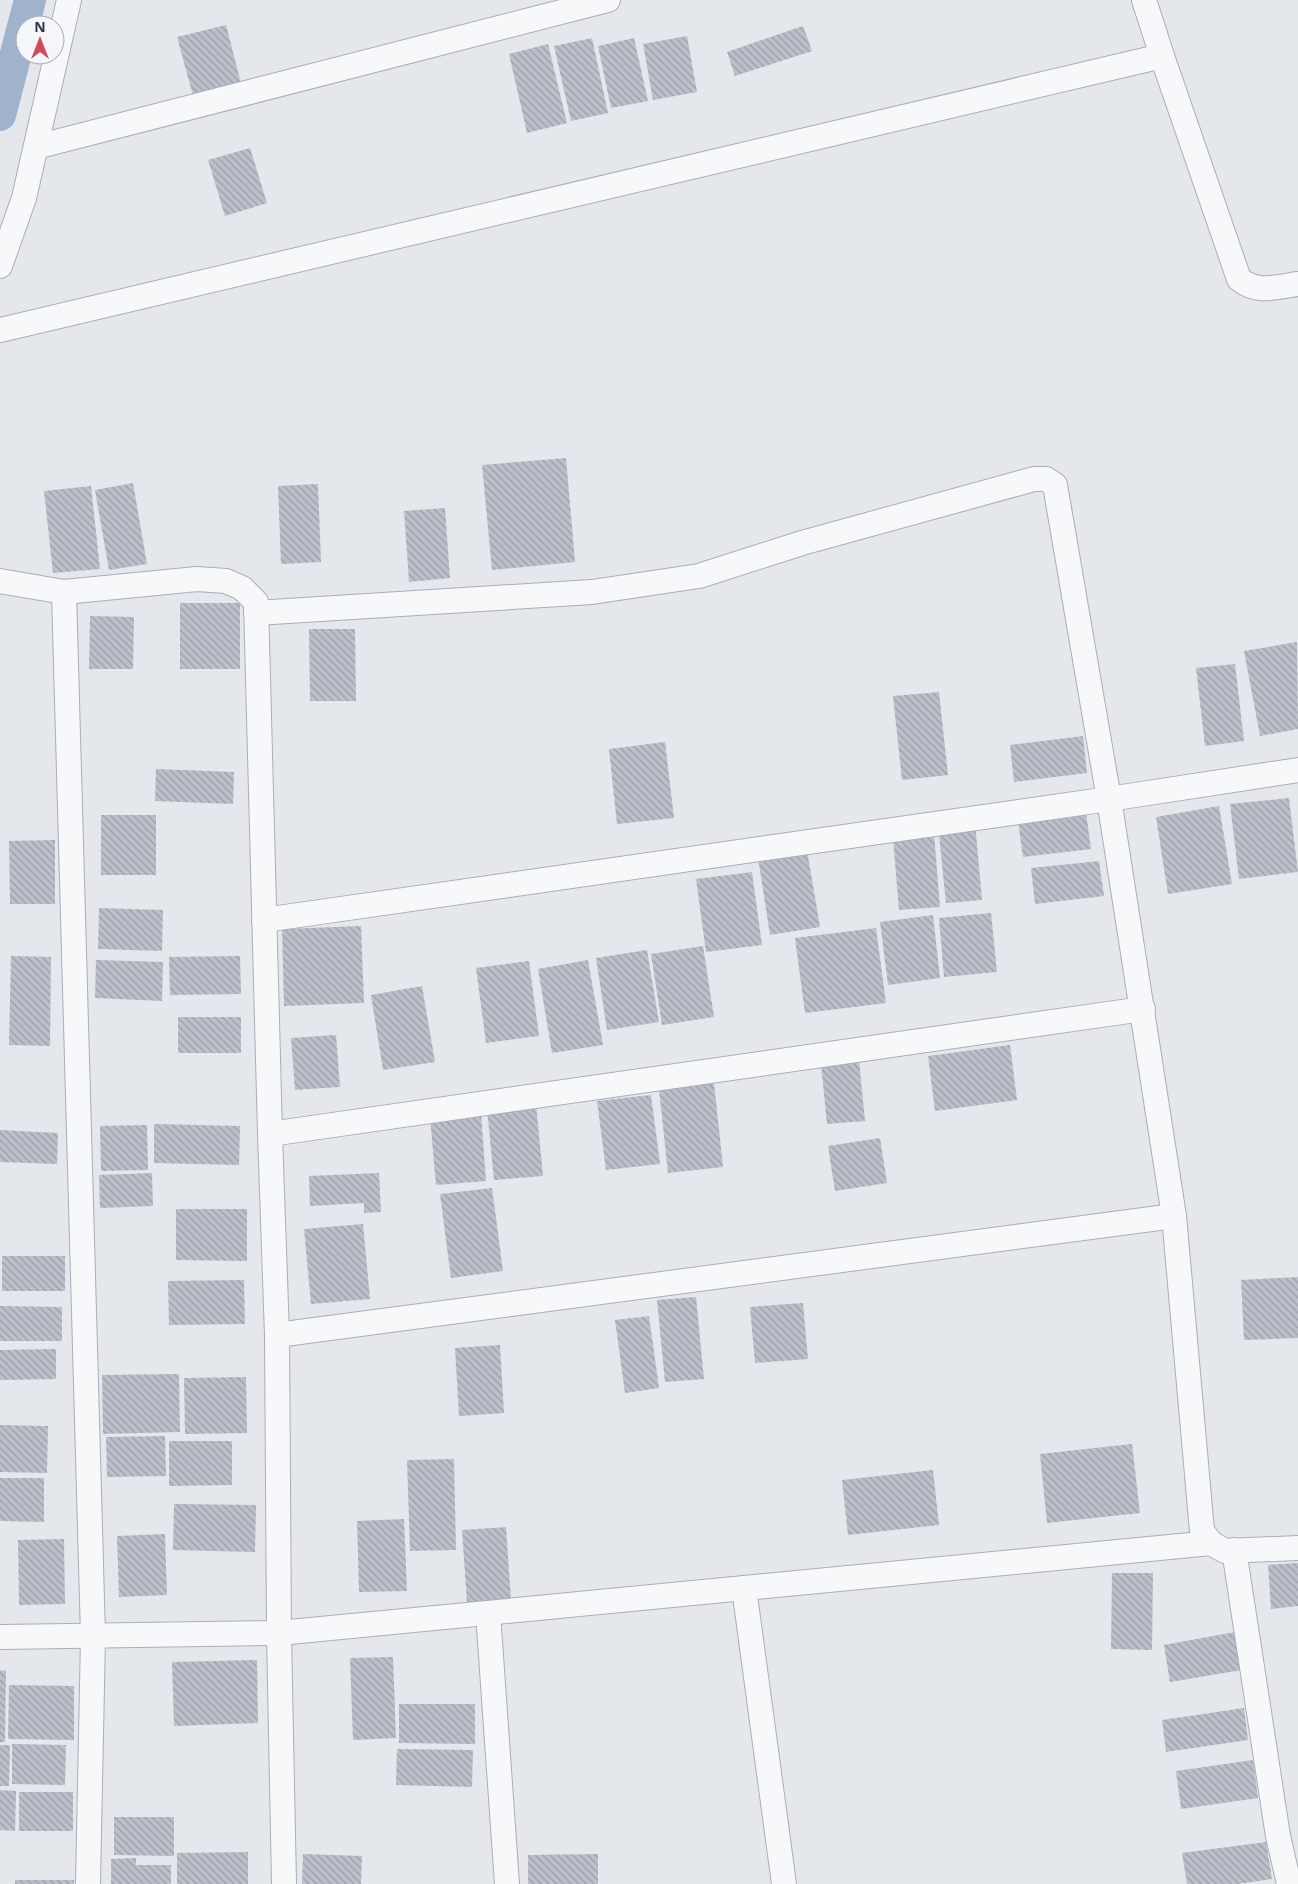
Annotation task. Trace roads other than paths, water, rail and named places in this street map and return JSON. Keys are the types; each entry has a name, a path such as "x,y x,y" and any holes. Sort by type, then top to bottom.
{"street":[{"path":"0,266 24,198 69,0"},
{"path":"36,147 608,0"},
{"path":"1144,0 1239,279 1258,289 1298,284"},
{"path":"0,330 1162,56"},
{"path":"256,613 592,592 699,576 802,543 1034,479 1046,479 1055,485 1109,799 1174,1216 1202,1531 1211,1543 1225,1551 1298,1548"},
{"path":"0,581 64,592 197,579 226,580 242,588 256,602 277,1335 279,1633 284,1884"},
{"path":"64,592 93,1636 88,1884"},
{"path":"264,920 1109,799 1298,770"},
{"path":"270,1134 1143,1009"},
{"path":"277,1335 1174,1216"},
{"path":"0,1637 279,1633 1211,1543"},
{"path":"1234,1550 1278,1836 1288,1884"},
{"path":"744,1588 784,1884"},
{"path":"488,1613 507,1884"}],"waterway":[{"path":"0,115 30,0"}]}
